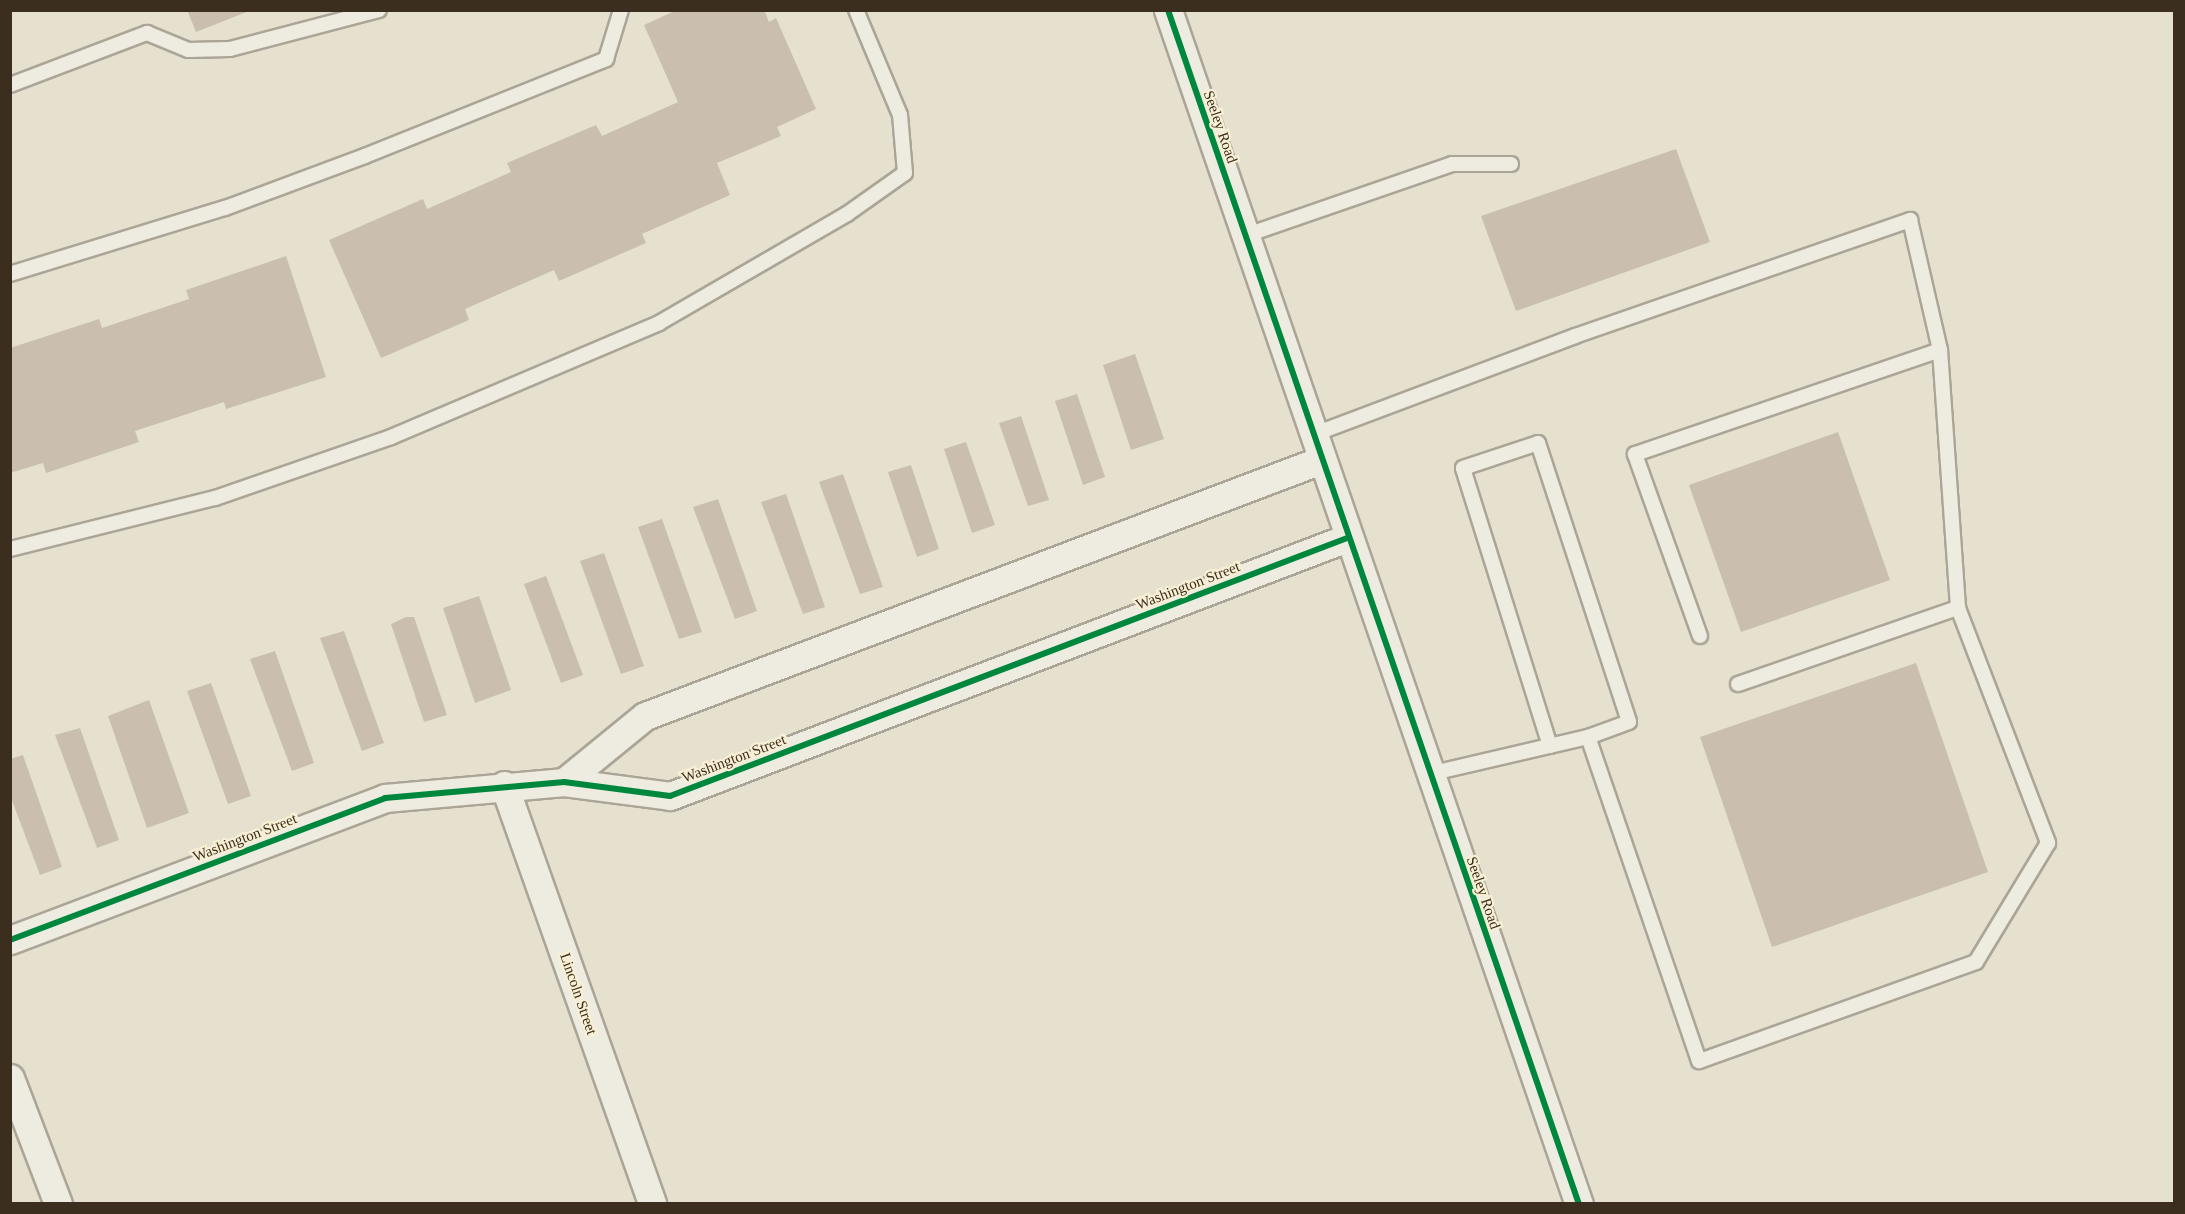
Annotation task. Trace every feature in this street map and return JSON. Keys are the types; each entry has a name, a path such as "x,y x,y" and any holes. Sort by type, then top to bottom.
{"street":[{"name":"Seeley Road","path":"1168,10 1347,538 1579,1203"},
{"path":"564,782 645,716 1321,460"},
{"name":"Washington Street","path":"10,940 385,798 504,785 564,782 670,796 1347,538"},
{"name":"Lincoln Street","path":"504,785 652,1203"},
{"path":"10,1078 58,1203"}],"lane":[{"path":"10,85 147,33 188,50 230,49 379,10"},
{"path":"10,274 225,208 365,156 606,58 621,10"},
{"path":"10,549 215,498 391,437 659,323 847,214 905,173 900,115 856,10"},
{"path":"1244,236 1452,164 1511,164"},
{"path":"1312,435 1575,336 1910,220 1940,350 1958,608 2048,843 1976,962 1699,1061 1588,737"},
{"path":"1700,636 1635,454 1940,350"},
{"path":"1429,774 1550,746 1588,737 1629,722 1538,443 1463,468 1550,746"},
{"path":"1738,684 1958,608"}],"building":[{"path":"187,10 249,10 249,11 196,32"},
{"path":"677,10 764,10 769,22 776,18 816,109 777,127 781,136 717,163 730,195 642,234 646,243 559,281 554,270 465,309 469,320 381,358 329,240 423,199 427,209 511,172 507,163 596,125 602,136 678,102 644,25"},
{"path":"1676,149 1710,242 1516,311 1481,216"},
{"path":"286,256 326,377 226,409 224,402 135,431 139,442 46,473 43,463 10,473 10,348 99,319 102,328 189,299 186,290"},
{"path":"1135,354 1164,439 1131,450 1103,365"},
{"path":"1077,394 1105,477 1083,485 1055,401"},
{"path":"1021,416 1049,500 1028,506 999,423"},
{"path":"1838,432 1890,580 1741,632 1689,485"},
{"path":"966,442 995,525 972,533 944,449"},
{"path":"911,465 939,549 917,557 888,472"},
{"path":"843,474 883,587 860,594 819,482"},
{"path":"786,494 825,607 803,614 761,502"},
{"path":"718,499 757,611 735,619 693,507"},
{"path":"662,519 702,632 679,639 638,527"},
{"path":"604,553 644,666 621,674 580,561"},
{"path":"546,576 583,675 561,683 524,584"},
{"path":"479,596 511,690 475,703 443,608"},
{"path":"406,617 414,617 447,715 424,722 391,624"},
{"path":"344,631 384,743 362,751 320,638"},
{"path":"275,651 314,763 292,771 250,659"},
{"path":"1916,663 1988,872 1772,947 1700,737"},
{"path":"211,683 251,796 228,804 187,691"},
{"path":"149,700 189,813 147,828 108,716"},
{"path":"80,728 119,840 97,848 55,735"},
{"path":"23,755 62,867 40,875 10,795 10,759"}],"cycle path":[{"path":"1168,10 1579,1204"},
{"path":"10,940 385,798 564,782 670,796 1347,538"}]}
